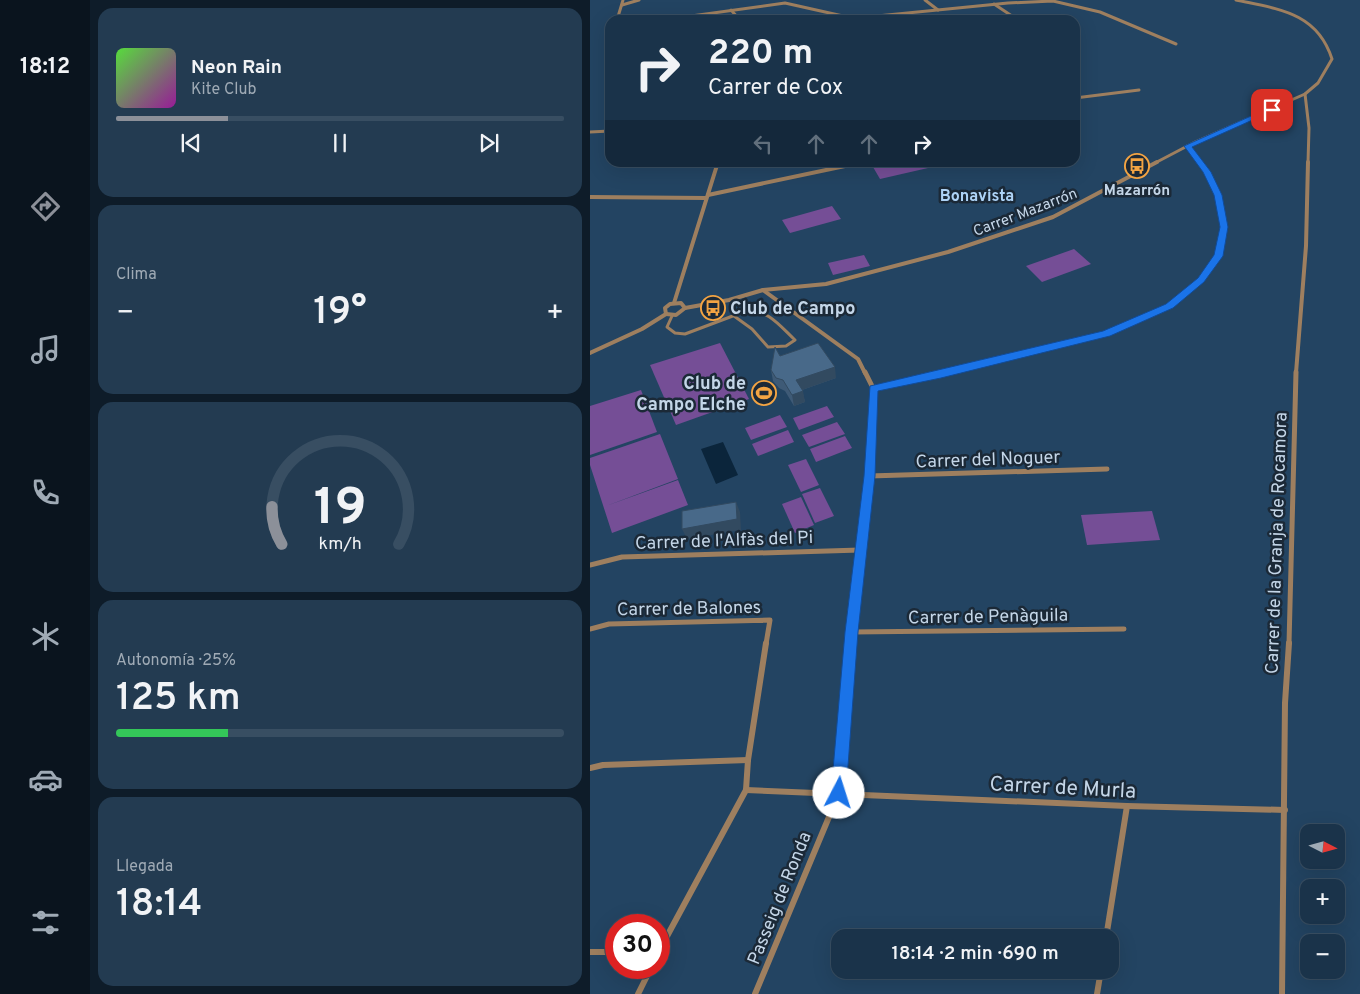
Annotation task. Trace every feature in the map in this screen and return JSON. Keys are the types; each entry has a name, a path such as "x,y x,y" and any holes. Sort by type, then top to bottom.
{"street":[{"path":"619,15 623,0"},
{"path":"622,5 639,0"},
{"path":"925,0 938,10"},
{"path":"894,15 1018,0 1055,1 1086,8 1176,44"},
{"path":"1236,0 1294,13 1308,21 1322,36 1330,49 1332,59 1318,83 1305,94"},
{"path":"696,15 785,3 839,15"},
{"path":"994,4 1010,15"},
{"path":"731,10 736,15"},
{"path":"1080,97 1139,90"},
{"name":"Carrer Mazarrón","path":"763,290 826,284 948,252 1053,217 1187,146 1305,94"},
{"name":"Carrer de la Granja de Rocamora","path":"1282,994 1285,703 1291,605 1296,366 1306,246 1309,128 1305,94"},
{"path":"590,132 605,131"},
{"path":"873,388 941,374 1106,334 1170,306 1201,280 1218,256 1224,227 1218,195 1207,172 1187,146"},
{"path":"674,303 716,167"},
{"path":"590,197 707,196 841,167"},
{"path":"666,314 672,316 682,312 685,308 729,300 763,290"},
{"name":"Passeig de Ronda","path":"755,994 839,793 852,632 869,476 873,388 858,359 763,290"},
{"path":"666,314 665,308 674,303 683,304 685,308"},
{"path":"590,353 642,329 666,314"},
{"name":"Carrer del Noguer","path":"869,476 1107,469"},
{"name":"Carrer de l'Alfàs del Pi","path":"590,565 622,557 860,550"},
{"name":"Carrer de Balones","path":"590,629 609,624 770,620 748,760 746,790 670,932"},
{"name":"Carrer de Penàguila","path":"852,632 1124,629"},
{"path":"590,768 603,765 748,760"},
{"path":"746,790 839,793"},
{"name":"Carrer de Murla","path":"839,793 1127,806 1285,810"},
{"path":"1107,929 1127,806"},
{"path":"590,952 605,952"},
{"path":"638,994 646,979"},
{"path":"1097,994 1100,979"}],"lane":[{"path":"672,316 667,327 678,333 686,333 701,330 746,310 763,312 795,340 786,346 768,347 752,328 734,316"}],"shaded area":[{"path":"873,167 928,168 880,179"},
{"path":"832,206 841,219 790,233 782,220"},
{"path":"1074,249 1091,264 1042,282 1026,266"},
{"path":"864,255 870,266 833,275 828,263"},
{"path":"720,343 749,399 676,425 650,365"},
{"path":"641,390 657,432 590,455 590,406"},
{"path":"827,406 834,417 799,430 793,418"},
{"path":"780,415 787,427 751,440 745,428"},
{"path":"837,422 845,434 809,447 802,435"},
{"path":"788,430 794,442 758,456 752,444"},
{"path":"660,434 678,479 606,506 678,480 688,505 612,533 590,465 590,458"},
{"path":"845,436 852,448 816,462 810,449"},
{"path":"806,459 819,485 801,492 788,465"},
{"path":"820,488 834,516 815,523 802,494"},
{"path":"801,497 814,525 795,533 782,504"},
{"path":"1152,511 1160,540 1087,545 1081,515"}],"water":[{"path":"723,442 738,475 716,484 701,449"}],"building":[{"path":"818,343 835,367 796,380 803,391 792,395 783,380 776,378 771,370 775,347 780,356"},
{"path":"736,502 737,519 682,529 682,511"}],"place":[{"name":"Mazarrón","path":"1137,166"},
{"name":"Club de Campo","path":"713,308"},
{"name":"Club de Campo Elche","path":"764,393"}],"district":[{"name":"Bonavista","path":"977,195"}],"route":[{"path":"839,793 852,632 869,476 874,402 873,388 941,374 1106,334 1170,306 1201,280 1218,256 1224,227 1218,195 1207,172 1187,146 1272,110"}]}
